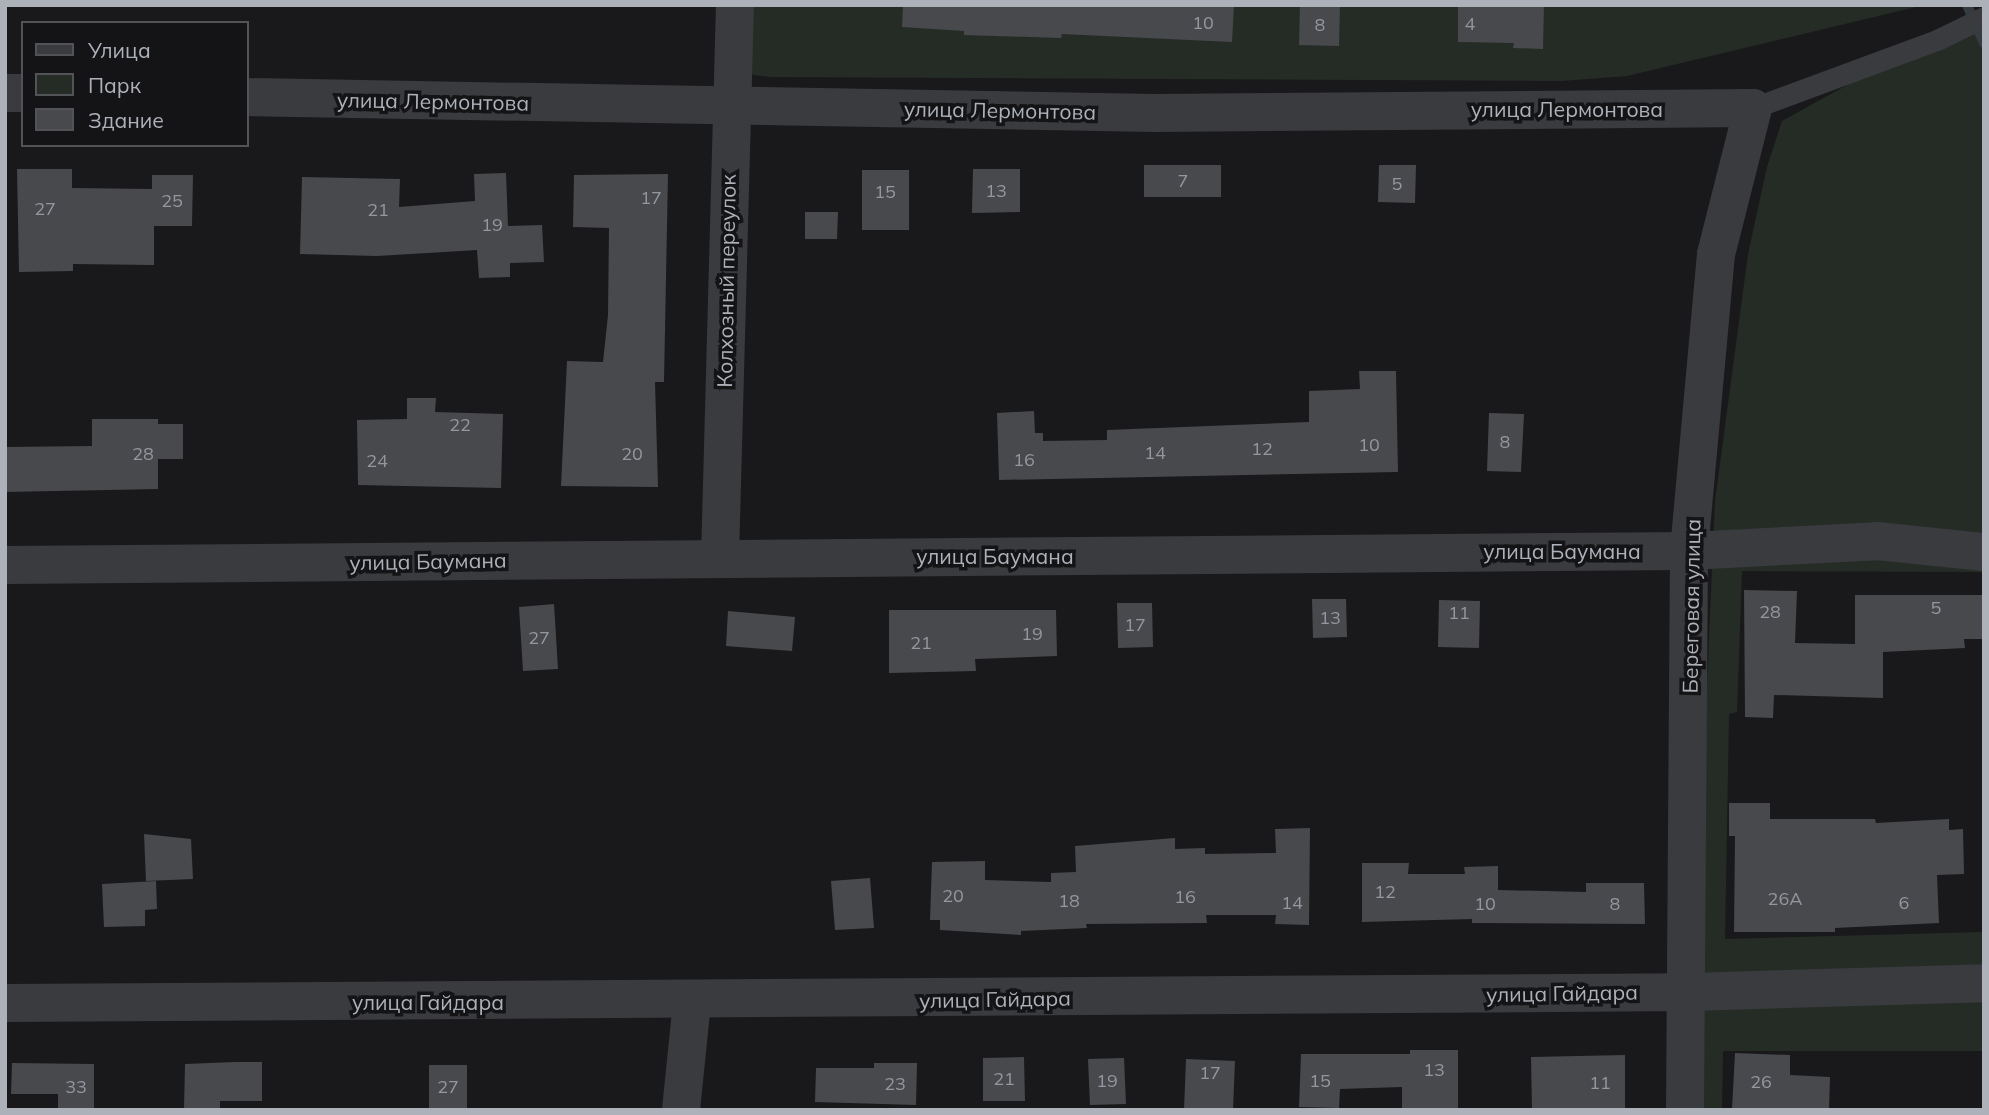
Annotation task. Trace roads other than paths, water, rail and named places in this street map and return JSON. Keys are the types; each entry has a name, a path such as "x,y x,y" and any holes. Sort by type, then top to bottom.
{"street":[{"name":"Колхозный переулок","path":"720,558 735,5"},
{"name":"улица Лермонтова","path":"248,97 1155,113 1753,108"},
{"name":"Береговая улица","path":"1685,1110 1689,992 1689,551 1716,254 1753,108"},
{"name":"улица Баумана","path":"5,565 1689,551 1877,541 1984,552"},
{"name":"улица Гайдара","path":"5,1003 692,1002 1689,992 1984,983"},
{"path":"681,1110 692,1002"}],"lane":[{"path":"1753,108 1937,40 1984,17"}],"waterway":[{"path":"1967,5 1984,43"}]}
